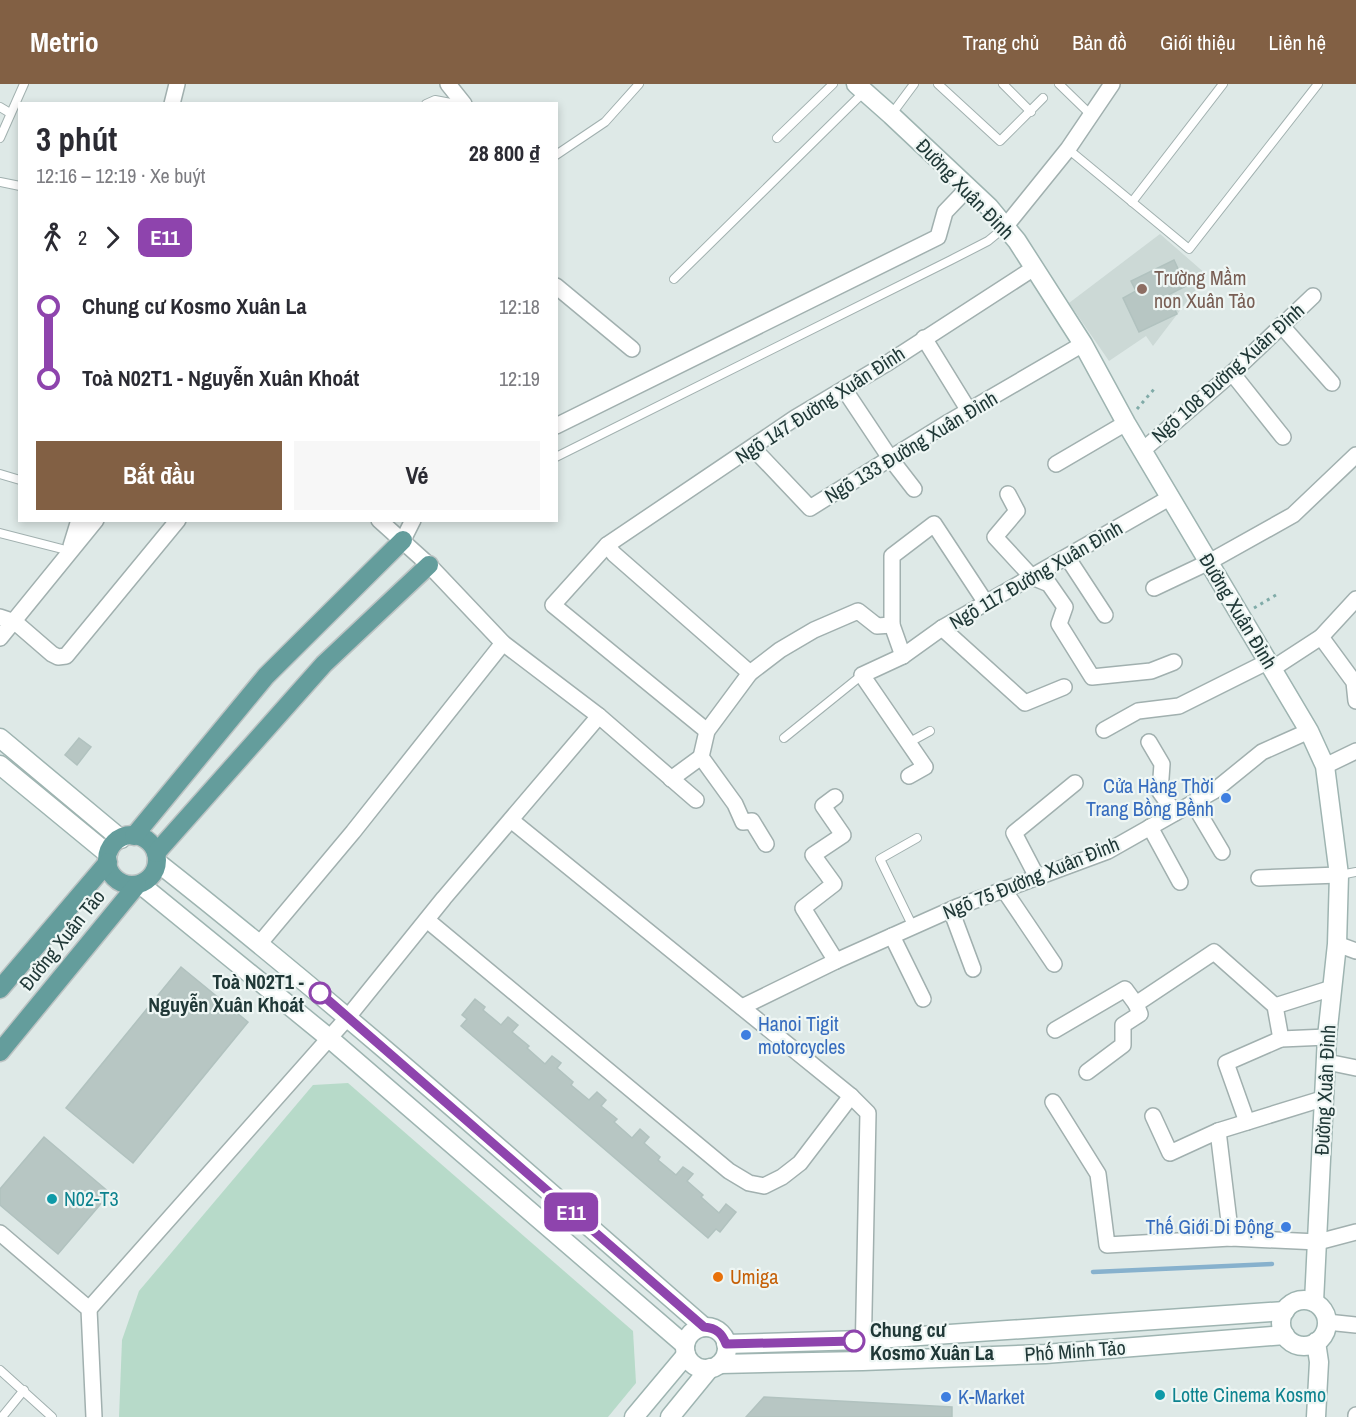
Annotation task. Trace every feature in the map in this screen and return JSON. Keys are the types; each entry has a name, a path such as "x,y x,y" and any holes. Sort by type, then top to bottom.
{"main road":[{"path":"403,540 266,676 128,837 112,846 108,858 109,870 114,877 129,885 138,884 151,877 157,857 324,664 429,565"},
{"path":"128,837 147,840 157,857"},
{"name":"Đường Xuân Tảo","path":"0,989 108,858"},
{"name":"Đường Xuân Tảo","path":"0,1052 138,884"}],"street":[{"path":"172,102 177,84"},
{"path":"448,84 462,102"},
{"path":"1005,227 1068,149 1112,84"},
{"name":"Đường Xuân Đỉnh","path":"860,88 989,207 1017,241 1083,344 1126,423 1309,731 1325,766 1347,874 1327,1037 1314,1302"},
{"path":"558,425 938,237 945,212 968,188"},
{"name":"Ngõ 147 Đường Xuân Đỉnh","path":"707,731 553,605 608,545 795,418 1034,268"},
{"path":"558,288 632,349"},
{"name":"Ngõ 108 Đường Xuân Đỉnh","path":"1143,450 1232,373 1313,296"},
{"path":"1281,325 1332,383"},
{"path":"924,338 969,411"},
{"name":"Ngõ 133 Đường Xuân Đỉnh","path":"753,448 810,508 1083,344"},
{"path":"1232,373 1283,437"},
{"path":"844,389 890,458 914,489"},
{"path":"1056,464 1126,423"},
{"path":"1154,588 1209,562 1293,515 1356,455"},
{"path":"1008,494 1017,511 995,537 1032,577 1049,584 1065,607 1059,624 1092,677 1151,671 1174,662"},
{"name":"Ngõ 117 Đường Xuân Đỉnh","path":"862,675 903,656 942,628 1171,497"},
{"path":"70,551 78,522"},
{"path":"0,638 7,619 94,522"},
{"path":"7,619 52,654 58,657 66,656 176,522"},
{"path":"381,522 429,565 503,644 599,716 696,800"},
{"path":"403,540 412,522"},
{"path":"903,656 892,625 892,556 934,524 986,603"},
{"path":"608,545 614,554 750,673"},
{"path":"1067,557 1105,615"},
{"path":"1104,730 1138,711 1179,706 1269,665 1321,637 1356,599"},
{"path":"671,779 701,757 707,731 750,673 780,650 805,635 858,611 877,626 892,625"},
{"path":"942,628 1025,703 1064,687"},
{"path":"1321,637 1354,682 1356,701"},
{"path":"260,943 503,644"},
{"path":"862,675 925,767 909,776"},
{"path":"94,1417 89,1309 348,1017 599,716"},
{"name":"Ngõ 75 Đường Xuân Đỉnh","path":"742,1007 836,961 951,910 1108,851 1214,791 1262,752 1309,731"},
{"path":"0,738 128,837"},
{"path":"1149,742 1162,764 1160,792 1175,813"},
{"path":"1325,766 1356,750"},
{"path":"701,757 735,804 743,822 752,821 766,844"},
{"path":"0,765 108,858"},
{"path":"1037,877 1014,833 1075,783"},
{"path":"835,797 823,806 843,836 813,855 834,884 803,908 836,961"},
{"path":"1193,802 1222,852"},
{"path":"511,820 851,1095 868,1113 862,1361"},
{"path":"1150,826 1179,882"},
{"path":"157,857 348,1017 704,1327 720,1332 727,1351 670,1417"},
{"path":"1259,878 1347,874"},
{"path":"138,884 329,1038 685,1350 693,1365 699,1368 715,1366"},
{"path":"1004,890 1053,964"},
{"path":"951,910 973,969"},
{"path":"427,920 729,1171 749,1182 764,1186 782,1177 800,1163 851,1095"},
{"path":"892,936 922,999"},
{"path":"1337,944 1356,951"},
{"path":"1137,1004 1214,952 1275,1006 1281,1039"},
{"path":"1275,1006 1332,988"},
{"path":"1055,1030 1125,989 1137,1004 1140,1014 1123,1025 1123,1045 1087,1072"},
{"path":"1246,1122 1226,1063 1281,1039 1327,1037"},
{"path":"1327,1062 1356,1068"},
{"path":"1153,1116 1170,1153 1218,1131 1325,1098"},
{"path":"1053,1102 1098,1174 1107,1245 1232,1238 1318,1242 1356,1232"},
{"path":"1218,1131 1232,1238"},
{"path":"0,1233 89,1309"},
{"path":"1300,1300 1314,1302 1325,1312 1327,1322 1324,1334 1316,1342 1305,1346 1298,1345 1285,1335 1281,1321 1285,1311 1293,1303 1300,1300"},
{"name":"Phố Minh Tảo","path":"726,1344 862,1340 1285,1311"},
{"path":"1327,1322 1356,1324"},
{"path":"634,1417 685,1350 690,1334 704,1327"},
{"name":"Phố Minh Tảo","path":"715,1366 1046,1354 1285,1335"},
{"path":"1316,1342 1318,1362 1316,1417"}],"lane":[{"path":"0,138 24,84"},
{"path":"558,154 605,122 639,84"},
{"path":"777,138 833,84"},
{"path":"891,115 914,84"},
{"path":"938,84 1000,141 1043,98"},
{"path":"1003,84 1031,112"},
{"path":"1059,84 1091,114"},
{"path":"1131,202 1223,84"},
{"path":"1068,149 1189,249 1318,84"},
{"path":"674,279 860,88"},
{"path":"430,102 435,100 446,102"},
{"path":"0,107 14,110"},
{"path":"0,182 18,186"},
{"path":"558,456 988,241 1005,227"},
{"path":"0,474 18,479"},
{"path":"0,533 70,551"},
{"path":"784,738 862,675"},
{"path":"909,743 930,731"},
{"path":"913,927 880,859 917,838"},
{"path":"0,1370 52,1417"},
{"path":"2,1417 24,1390"}],"path":[{"path":"1126,423 1155,388"},
{"path":"1240,616 1276,595"}],"shaded area":[{"name":"Trường Mầm non Xuân Tảo","path":"1160,234 1207,275 1153,346 1146,336 1109,361 1069,303"}],"green space":[{"path":"348,1083 633,1331 636,1383 608,1417 119,1417 122,1340 139,1291 313,1085"}],"building":[{"path":"1174,260 1186,286 1168,295 1177,314 1139,332 1123,298 1136,291 1131,281"},
{"path":"79,738 91,747 77,765 65,755"},
{"path":"181,967 248,1022 133,1163 66,1108"},
{"path":"475,999 485,1007 483,1010 501,1025 508,1017 518,1025 512,1032 545,1064 552,1056 561,1063 557,1068 573,1082 571,1085 589,1100 597,1092 606,1100 601,1106 617,1119 614,1122 632,1138 640,1129 649,1137 644,1143 660,1157 658,1160 676,1175 683,1167 693,1174 687,1181 719,1213 726,1204 736,1212 720,1232 716,1229 708,1238 461,1026 467,1019 462,1015"},
{"name":"N02-T3","path":"44,1137 110,1193 58,1254 0,1205 0,1189"},
{"path":"764,1397 952,1407 952,1417 746,1417"}],"waterway":[{"path":"1093,1272 1272,1264"}],"bus line":[{"name":"E11","path":"320,993 704,1327 720,1332 726,1344 854,1341"}],"place":[{"name":"Trường Mầm non Xuân Tảo","path":"1142,289"},
{"name":"Cửa Hàng Thời Trang Bồng Bềnh","path":"1226,798"},
{"name":"Toà N02T1 - Nguyễn Xuân Khoát","path":"320,993"},
{"name":"Hanoi Tigit motorcycles","path":"746,1035"},
{"name":"N02-T3","path":"52,1199"},
{"name":"Thế Giới Di Động","path":"1286,1227"},
{"name":"Umiga","path":"718,1277"},
{"name":"Chung cư Kosmo Xuân La","path":"854,1341"},
{"name":"Lotte Cinema Kosmo","path":"1160,1395"},
{"name":"K-Market","path":"946,1397"}]}
